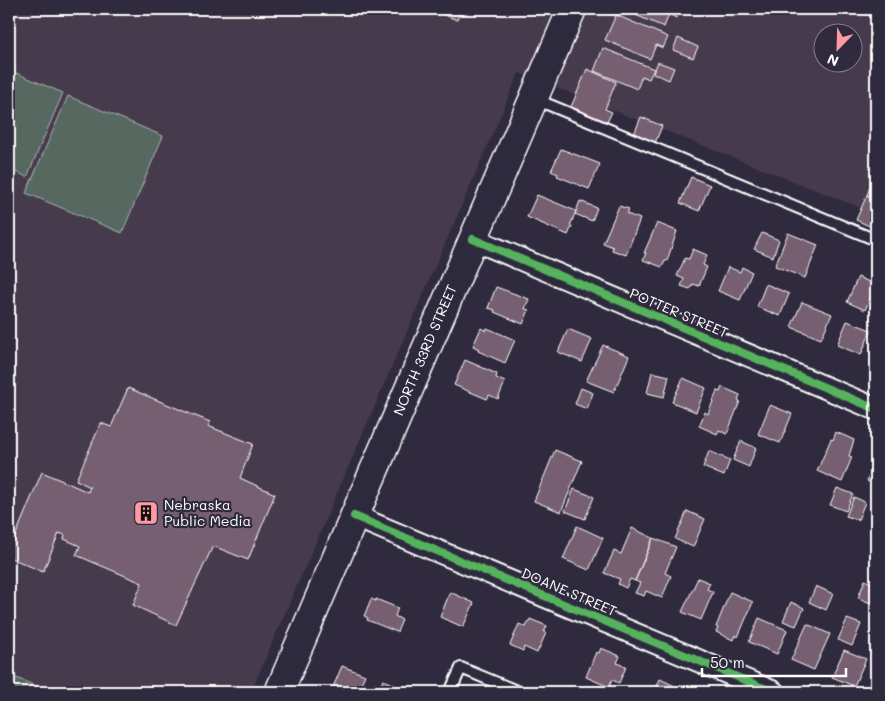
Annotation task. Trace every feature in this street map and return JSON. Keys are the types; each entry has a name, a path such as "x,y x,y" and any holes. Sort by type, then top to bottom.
{"main road":[{"name":"NORTH 33RD STREET","path":"278,692 572,9"}],"street":[{"name":"POTTER STREET","path":"473,239 875,404"},
{"name":"DOANE STREET","path":"354,516 773,692"}],"lane":[{"path":"533,99 876,240"},
{"path":"450,692 461,668 519,692"}],"shaded area":[{"path":"9,9 876,9 876,214 519,73 251,692 9,692"}],"green space":[{"path":"9,70 63,93 27,177 9,169"},
{"path":"68,96 163,136 122,233 26,193"},
{"path":"9,675 51,692 9,692"}],"building":[{"path":"430,9 462,9 457,20"},
{"path":"621,9 674,9 679,11 676,18 669,14 664,27"},
{"path":"616,15 668,37 663,48 656,45 650,59 605,40"},
{"path":"678,38 698,47 693,58 673,50"},
{"path":"603,48 654,69 649,79 642,76 637,89 594,71"},
{"path":"658,62 674,68 669,80 653,73"},
{"path":"587,69 616,82 605,109 612,112 607,122 571,107"},
{"path":"641,117 662,126 655,143 634,134"},
{"path":"561,149 600,164 589,189 557,176 558,174 551,171"},
{"path":"876,171 876,199 867,195"},
{"path":"691,177 710,185 699,211 680,203"},
{"path":"537,195 576,211 568,235 527,217"},
{"path":"867,195 876,199 876,229 856,220"},
{"path":"580,201 597,208 592,221 575,214"},
{"path":"619,206 629,209 627,214 640,219 626,255 612,250 613,247 603,243"},
{"path":"657,223 677,231 667,261 665,261 662,267 643,260 646,253 644,253"},
{"path":"762,233 779,240 773,257 754,249"},
{"path":"788,233 818,245 805,278 775,266"},
{"path":"693,249 707,255 703,265 707,267 699,286 693,284 690,289 681,286 684,279 677,276 685,258 689,259"},
{"path":"728,267 740,272 742,267 752,272 740,300 718,291"},
{"path":"858,277 876,285 865,310 847,302"},
{"path":"766,284 789,294 780,316 757,307"},
{"path":"496,287 529,299 525,309 529,310 523,324 488,308"},
{"path":"802,302 832,314 821,339 791,327"},
{"path":"847,321 871,330 861,355 837,345"},
{"path":"481,328 486,331 487,328 515,340 505,363 478,351 479,349 473,346"},
{"path":"568,329 592,339 582,362 558,352"},
{"path":"603,345 629,356 614,392 586,381"},
{"path":"465,360 497,374 496,378 505,382 498,399 489,395 487,399 454,385"},
{"path":"652,372 669,376 664,397 647,393"},
{"path":"683,378 706,388 696,412 672,402"},
{"path":"722,387 740,395 738,400 740,401 727,434 719,430 717,434 699,426 705,412 708,414 717,391 720,392"},
{"name":"Nebraska Public Media","path":"128,388 210,422 208,426 253,444 240,478 275,494 248,560 213,546 176,625 133,605 142,583 76,555 80,546 64,539 65,535 59,533 43,572 9,557 9,551 42,472 88,492 90,487 76,480 101,423 111,427"},
{"path":"581,388 593,393 587,409 575,404"},
{"path":"770,405 792,414 780,443 758,434"},
{"path":"836,432 854,440 849,456 852,457 842,482 817,471"},
{"path":"741,441 756,448 749,467 733,460"},
{"path":"555,450 582,461 561,512 534,501"},
{"path":"709,451 730,460 724,476 703,467"},
{"path":"876,460 876,486 867,481"},
{"path":"837,488 853,494 846,511 830,505"},
{"path":"574,489 594,497 585,519 565,511"},
{"path":"854,497 865,502 858,520 846,516"},
{"path":"687,511 705,519 693,547 675,539"},
{"path":"577,526 603,538 589,570 563,559"},
{"path":"632,528 653,538 635,581 630,579 626,588 618,584 620,579 604,573 614,551 621,554"},
{"path":"653,538 676,547 665,573 671,576 662,598 646,591 644,596 635,593 640,583 635,581"},
{"path":"698,578 710,583 707,589 713,592 701,620 682,612"},
{"path":"865,580 876,585 876,605 858,598"},
{"path":"816,586 833,594 826,610 809,602"},
{"path":"450,592 474,603 463,627 440,617"},
{"path":"730,592 753,602 738,637 735,635 733,640 716,632 718,628 716,627"},
{"path":"371,599 376,601 376,599 398,608 395,616 402,620 397,632 367,620 368,618 364,616"},
{"path":"791,602 804,608 796,626 783,621"},
{"path":"759,618 787,630 777,654 749,642"},
{"path":"530,619 547,626 537,653 524,647 523,651 510,645 519,624 526,627"},
{"path":"847,619 861,624 852,646 838,640"},
{"path":"807,624 830,634 814,670 791,660"},
{"path":"601,648 620,656 617,663 626,667 619,683 612,680 609,687 586,677 596,652 599,653"},
{"path":"844,650 866,659 854,686 832,677"},
{"path":"342,666 365,675 357,692 331,692"},
{"path":"660,679 679,688 677,692 654,692"},
{"path":"383,680 405,689 403,692 378,692"}],"cycle path":[{"path":"473,239 876,409"},
{"path":"354,516 773,692"}],"place":[{"name":"Nebraska Public Media","path":"146,513"}]}
